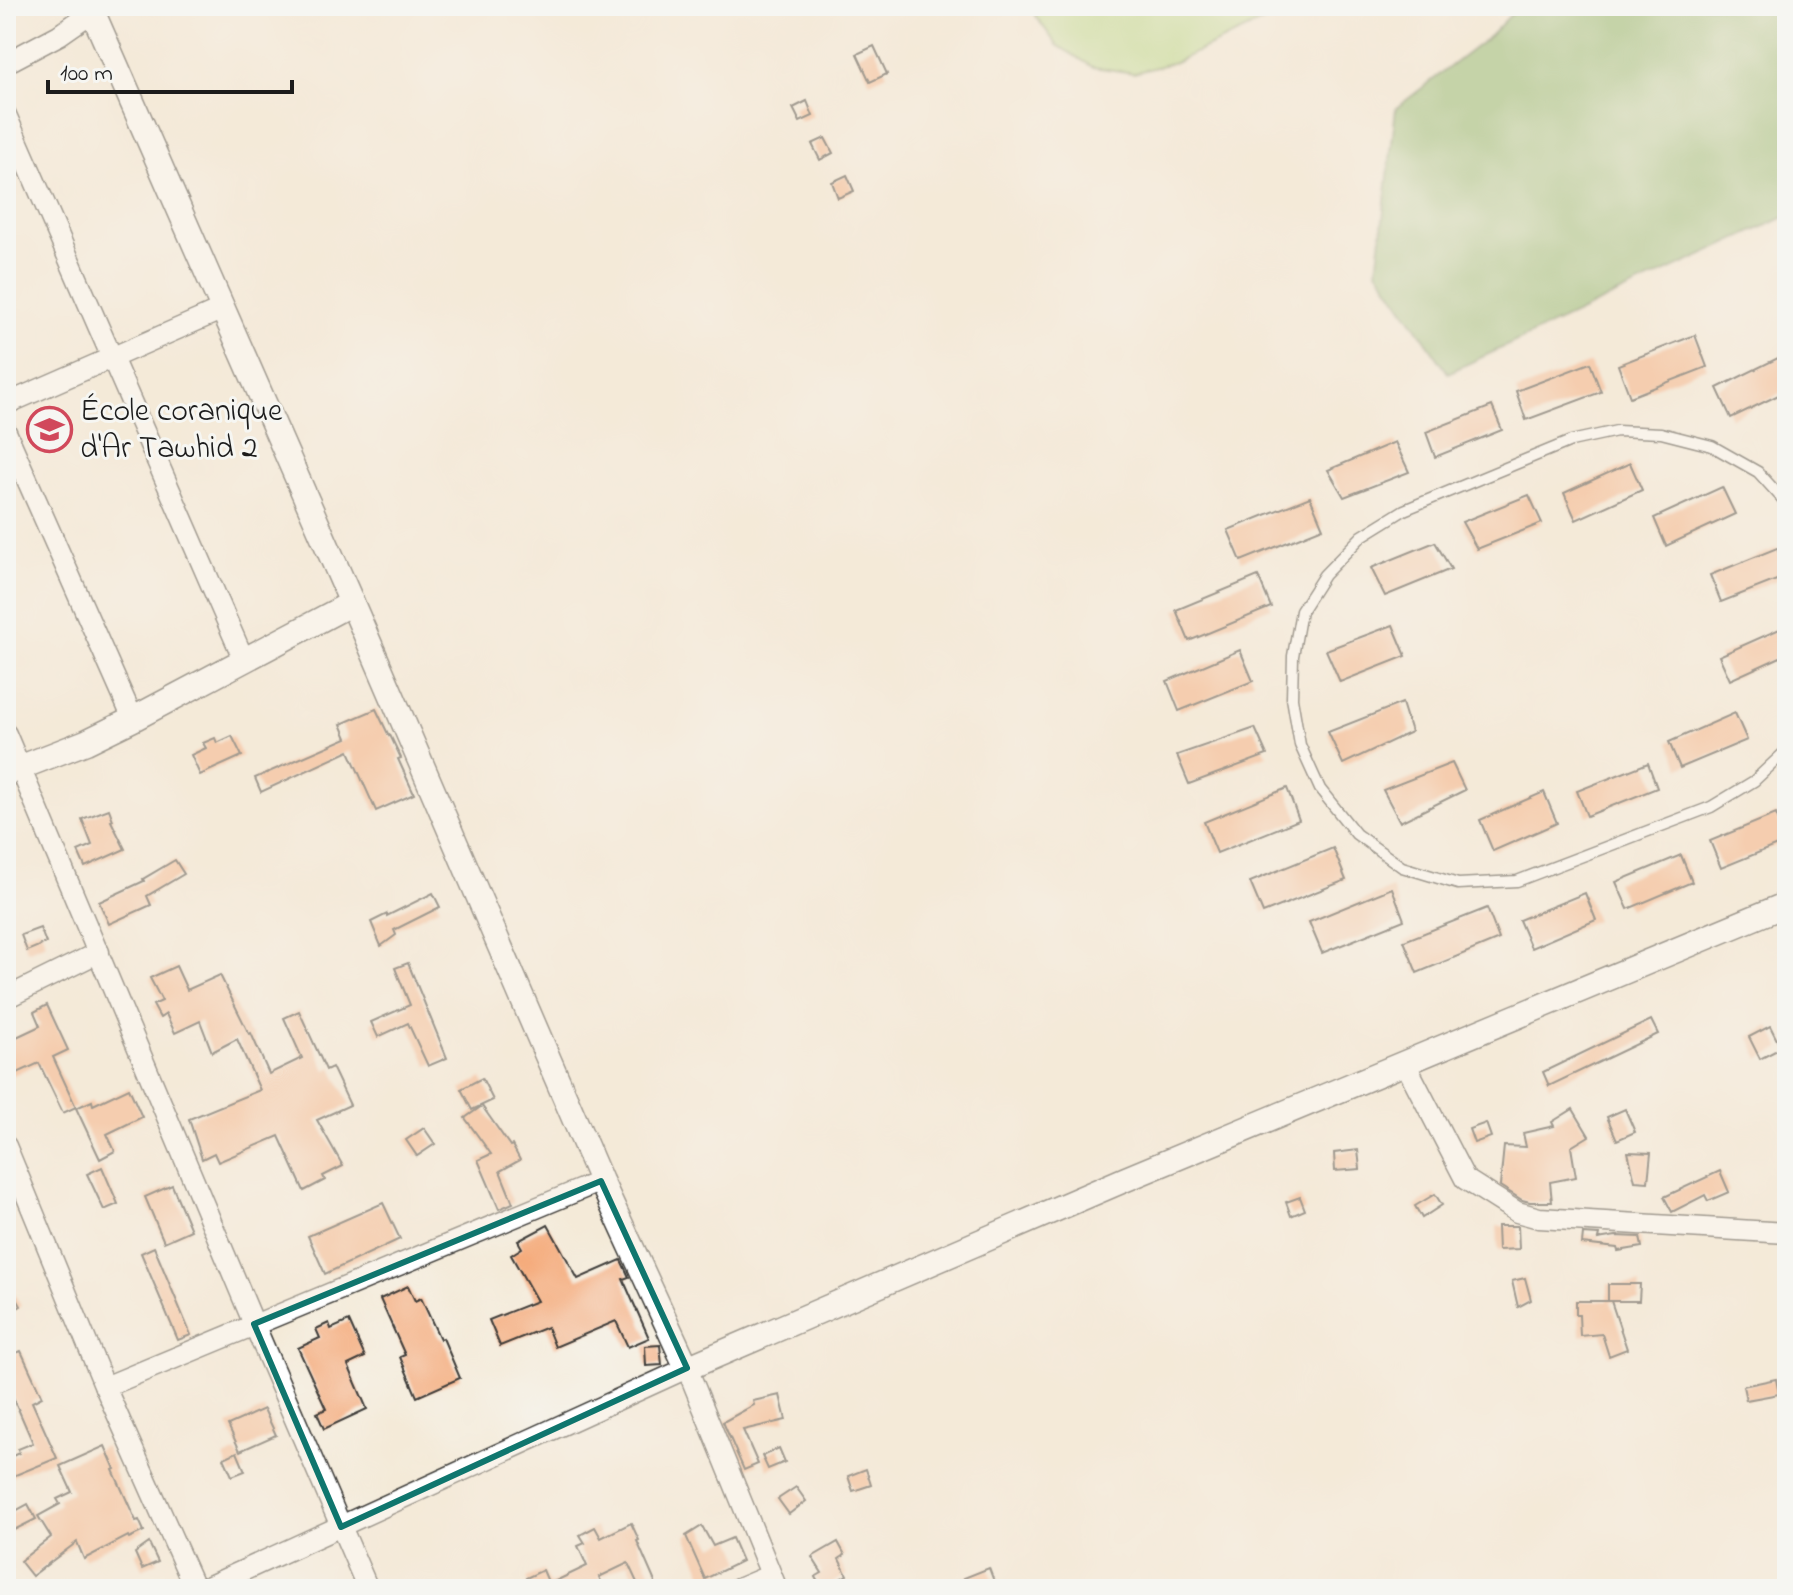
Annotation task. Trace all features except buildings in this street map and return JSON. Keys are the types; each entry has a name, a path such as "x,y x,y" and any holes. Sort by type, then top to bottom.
{"street":[{"path":"6,63 59,35 91,9 601,1181 687,1368 774,1582 738,1589"},
{"path":"6,115 244,660"},
{"path":"6,404 223,309"},
{"path":"6,432 133,719"},
{"path":"13,769 86,742 133,719 352,603"},
{"path":"6,734 13,769 99,952 368,1589"},
{"path":"203,1589 687,1368 1126,1179 1787,904"},
{"path":"6,998 99,952"},
{"path":"1405,1063 1465,1179 1517,1212 1539,1218 1787,1233"},
{"path":"6,1146 105,1387 195,1589"},
{"path":"105,1387 601,1181"}],"lane":[{"path":"1787,504 1758,472 1712,446 1661,433 1617,431 1571,441 1404,510 1362,536 1324,575 1301,611 1293,656 1292,698 1300,745 1320,789 1356,834 1402,867 1458,884 1517,881 1711,807 1754,781 1787,750"}],"highlighted area":[{"path":"601,1181 687,1368 341,1527 254,1324"}],"green space":[{"path":"1030,6 1297,6 1175,62 1134,73 1093,67 1057,45"},
{"path":"1519,6 1787,6 1787,216 1448,373 1377,270 1396,108 1490,36"}],"place":[{"name":"École coranique d'Ar Tawhid 2","path":"49,430"}]}
